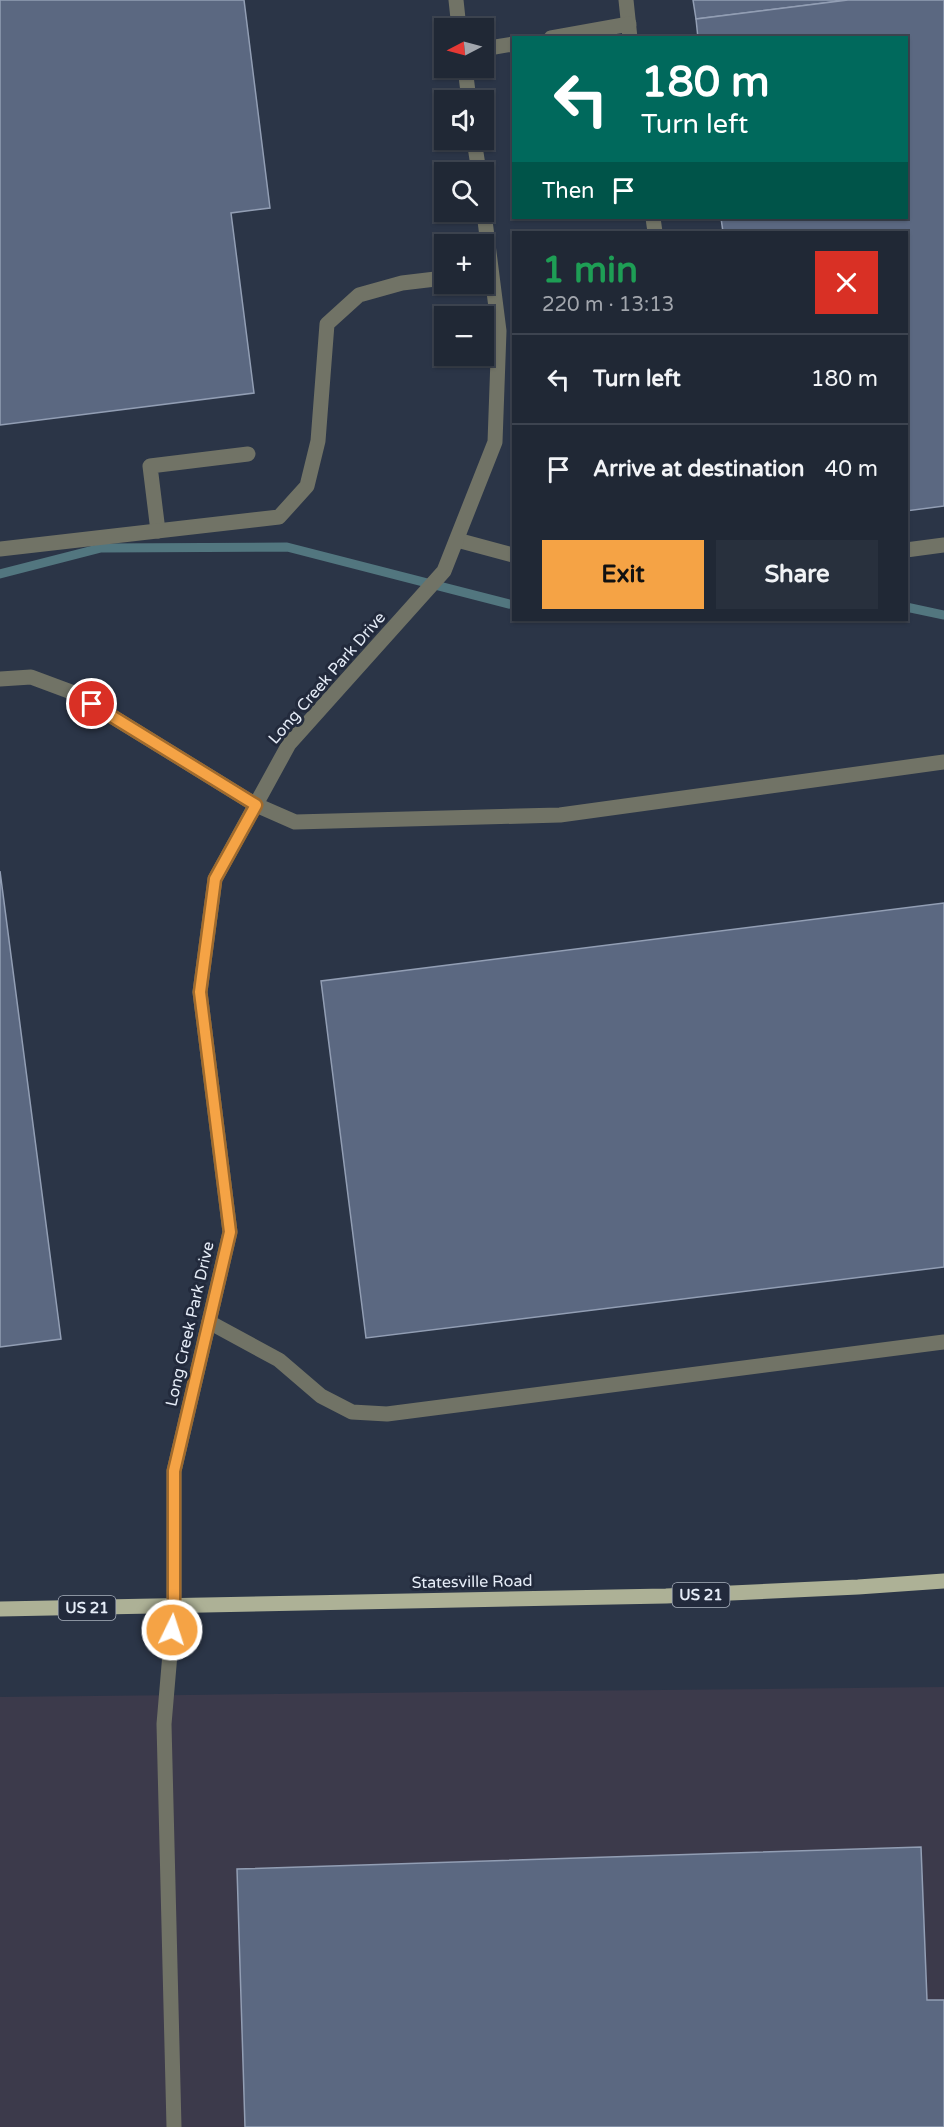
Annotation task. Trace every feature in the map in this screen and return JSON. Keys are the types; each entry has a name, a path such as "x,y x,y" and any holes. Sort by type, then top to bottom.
{"main road":[{"name":"Statesville Road","path":"0,1609 666,1596 944,1581"}],"street":[{"path":"456,0 458,18"},
{"path":"573,36 629,31 626,0"},
{"path":"494,47 512,44"},
{"path":"0,549 279,518 307,486 318,441 327,324 359,295 402,283 434,279"},
{"name":"Long Creek Park Drive","path":"174,2127 164,1724 174,1607 174,1471 230,1232 200,992 215,879 290,744 444,571 495,442 499,331 492,294"},
{"path":"158,531 150,466 248,454"},
{"path":"457,540 512,555"},
{"path":"908,550 944,545"},
{"path":"0,679 31,677 74,693 256,805 295,822 560,815 944,762"},
{"path":"209,1322 279,1360 321,1396 352,1412 387,1414 944,1342"}],"shaded area":[{"path":"944,1687 944,2127 0,2127 0,1697"}],"building":[{"path":"0,0 244,0 270,208 231,213 254,393 0,425"},
{"path":"693,0 848,0 696,19"},
{"path":"848,0 944,0 944,506 908,511 908,231 723,231 721,219 908,219 908,36 698,36 696,19"},
{"path":"0,871 61,1339 0,1347"},
{"path":"944,903 944,1267 366,1338 321,981"},
{"path":"921,1847 927,2000 944,2000 944,2127 245,2127 237,1869"}],"waterway":[{"path":"0,574 101,548 287,547 512,605"},
{"path":"908,607 944,615"}],"route":[{"path":"92,704 256,805 215,879 200,992 230,1232 174,1471 172,1630"}]}
